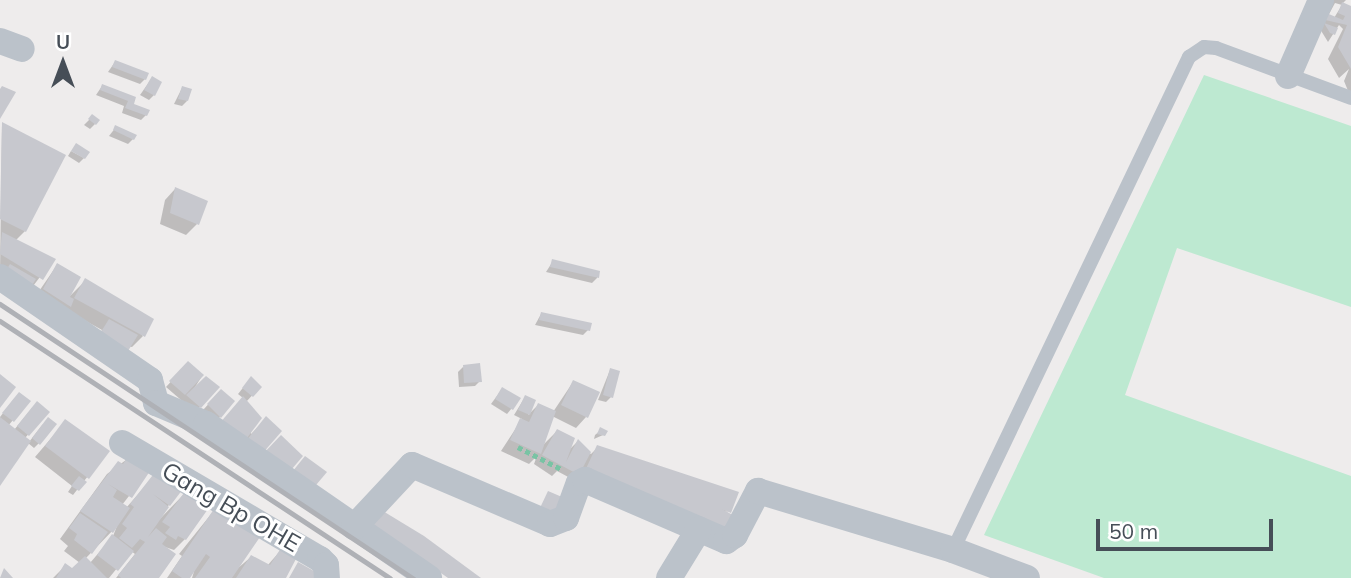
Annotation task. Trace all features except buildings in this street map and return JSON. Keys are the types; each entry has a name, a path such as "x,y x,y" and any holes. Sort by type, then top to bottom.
{"street":[{"path":"1288,76 1321,0"},
{"path":"0,277 150,380 156,402 206,424 429,578"},
{"name":"Gang Bp OHE","path":"122,443 320,559 326,565 327,578"},
{"path":"354,527 412,465 550,524 566,518 582,482 731,541 758,491 953,550 1027,578"},
{"path":"669,578 699,529"}],"lane":[{"path":"953,550 1189,57 1204,47 1216,48 1351,98"}],"path":[{"path":"518,447 582,482"}],"green space":[{"path":"1204,75 1351,126 1351,307 1177,248 1125,395 1351,476 1351,578 1104,578 984,535"}],"railway":[{"path":"0,304 413,578"},
{"path":"0,321 390,578"}]}
